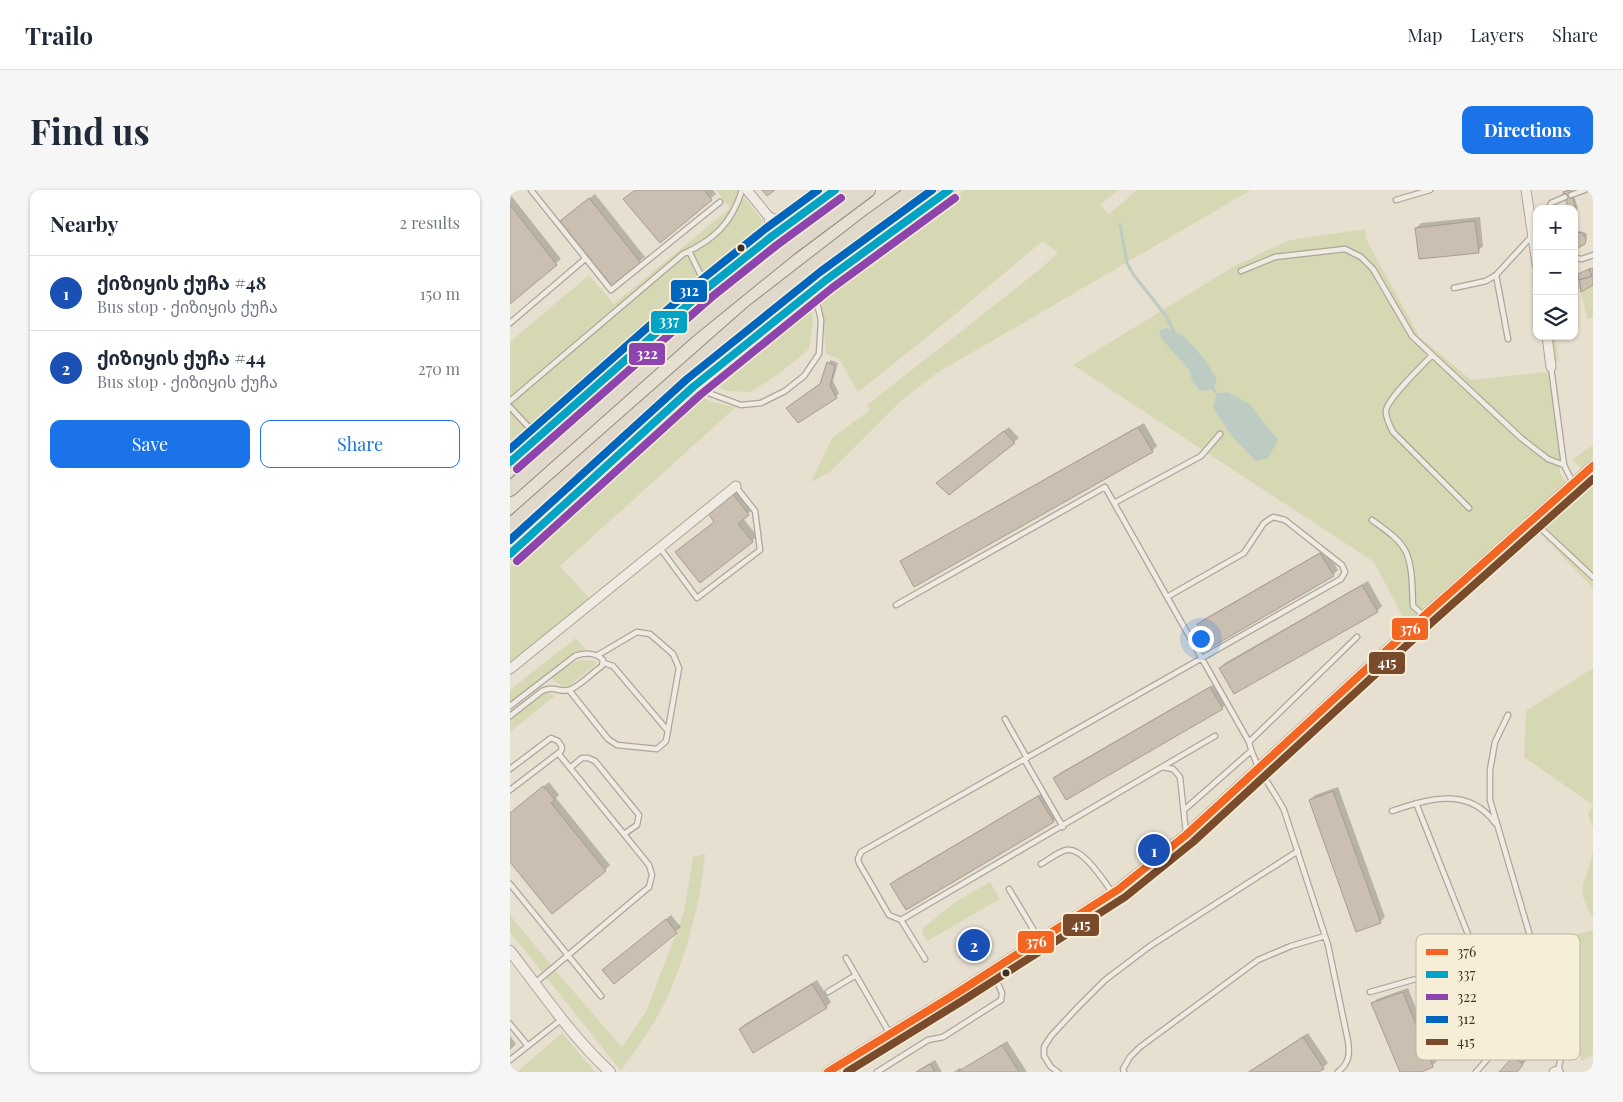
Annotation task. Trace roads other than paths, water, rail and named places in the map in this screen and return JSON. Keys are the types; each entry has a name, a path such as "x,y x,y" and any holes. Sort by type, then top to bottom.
{"highway":[{"path":"831,193 867,190"},
{"path":"510,489 726,300 867,190"},
{"path":"510,526 752,312 914,190"},
{"path":"537,436 596,412"},
{"path":"569,474 618,455"}],"street":[{"path":"747,190 769,217 788,224"},
{"path":"510,554 693,387 814,290 949,190"},
{"path":"1526,190 1533,234"},
{"path":"510,462 537,436 707,288 771,237 831,193"},
{"path":"769,217 771,237"},
{"path":"1548,340 1551,366"},
{"path":"828,1072 1113,893 1186,835 1424,616 1593,466"},
{"path":"510,669 736,486"},
{"path":"510,951 562,1019 597,1060 610,1072"}],"lane":[{"path":"531,190 610,290 720,202"},
{"path":"510,401 683,254 698,247 716,233 730,219 742,190"},
{"path":"1396,200 1430,190"},
{"path":"1571,195 1585,190"},
{"path":"1550,205 1550,203 1565,197"},
{"path":"1454,288 1486,281 1496,275 1533,234"},
{"path":"1241,271 1275,257 1345,249 1361,256 1373,269 1412,336 1521,438 1548,459 1564,465"},
{"path":"689,251 707,288"},
{"path":"1578,259 1582,260 1593,255"},
{"path":"510,323 585,260"},
{"path":"1496,275 1508,339"},
{"path":"693,387 741,405 761,403 785,391 804,376 819,354 821,320 814,290"},
{"path":"1432,355 1390,401 1386,411 1389,425 1393,432 1469,508"},
{"path":"1551,366 1564,465 1573,483"},
{"path":"510,407 537,436"},
{"path":"1114,503 1201,456 1220,434"},
{"path":"660,548 697,598 760,550 755,511 736,486"},
{"path":"896,605 1105,487 1249,742 1258,768 1274,790 1284,810 1325,936 1350,1054 1346,1066 1338,1072"},
{"path":"925,959 901,920 889,915 863,870 858,858 861,852 1341,579 1345,572 1342,566 1285,520 1273,517 1264,523 1251,545 1244,552 1167,597"},
{"path":"1532,519 1593,577"},
{"path":"1372,520 1394,536 1406,552 1411,574 1413,606 1424,616"},
{"path":"510,706 575,656 581,654 598,655 636,632 650,634 673,654 679,668 666,741 657,749 617,745 608,740 569,690"},
{"path":"1249,742 1356,637"},
{"path":"598,655 604,663 613,666 668,731"},
{"path":"510,716 548,688 569,690 604,663"},
{"path":"1508,716 1495,742 1490,770 1490,800 1529,934"},
{"path":"1005,719 1063,827"},
{"path":"901,920 1063,827 1215,736"},
{"path":"510,769 551,738 558,741 562,747 558,753 510,790"},
{"path":"1184,810 1251,751"},
{"path":"535,983 649,886 652,875 649,865 558,753"},
{"path":"570,768 582,758 588,758 595,762 639,815 637,825 624,834"},
{"path":"1162,768 1173,769 1180,777 1186,835"},
{"path":"1392,812 1416,803 1440,798 1463,800 1488,813 1498,827"},
{"path":"1416,803 1469,934"},
{"path":"1041,864 1066,850 1076,851 1087,860 1113,893"},
{"path":"1058,1072 1044,1056 1044,1047 1051,1036 1105,980 1150,946 1298,851"},
{"path":"510,884 601,996"},
{"path":"1009,889 1039,940"},
{"path":"1124,1072 1123,1069 1130,1057 1140,1047 1258,960 1291,946 1325,936"},
{"path":"846,958 890,1034"},
{"path":"877,1072 928,1040 943,1037 1001,1000 1002,993 992,970"},
{"path":"828,992 856,975"},
{"path":"1370,992 1416,979"},
{"path":"510,1060 562,1019"},
{"path":"510,1024 528,1046"},
{"path":"1476,1072 1487,1060"}],"waterway":[{"path":"1120,224 1127,263 1133,274 1166,316 1176,335"},
{"path":"1212,387 1217,394"}],"place":[{"name":"ქიზიყის ქუჩა #48","path":"1154,850"},
{"name":"ქიზიყის ქუჩა #44","path":"974,945"}]}
